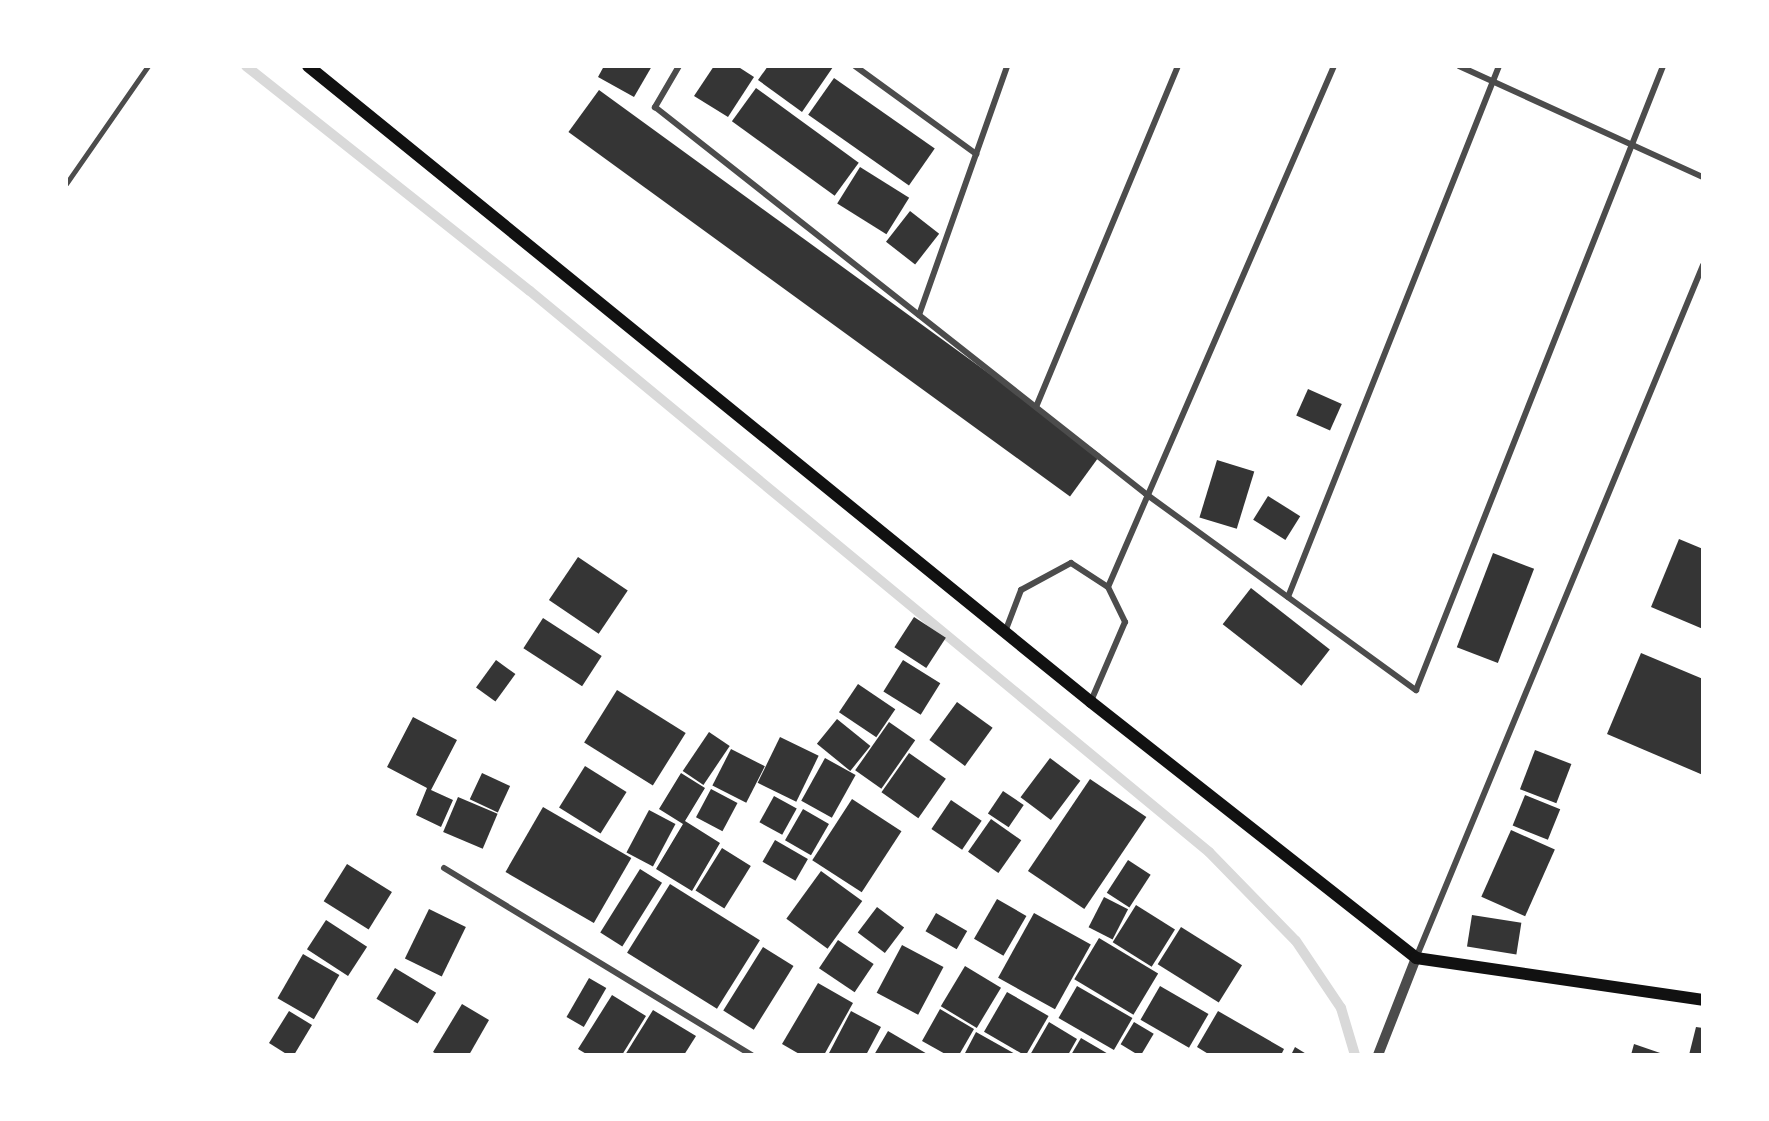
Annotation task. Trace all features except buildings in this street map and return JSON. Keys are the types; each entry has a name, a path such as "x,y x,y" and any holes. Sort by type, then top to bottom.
{"main road":[{"path":"308,66 1091,702 1416,958 1703,1000"}],"street":[{"path":"679,66 655,106 1146,494 1416,690 1663,66"},
{"path":"855,66 976,154"},
{"path":"919,315 1007,66"},
{"path":"1036,407 1178,66"},
{"path":"1108,587 1146,494 1334,66"},
{"path":"1459,66 1703,177"},
{"path":"1288,597 1499,66"},
{"path":"1378,1055 1703,265"},
{"path":"1005,632 1021,590 1071,563 1108,587 1125,621 1091,702"},
{"path":"444,868 752,1055"}],"lane":[{"path":"66,184 148,66"}],"waterway":[{"path":"246,66 530,291 1209,852 1296,941 1341,1008 1355,1055"}]}
